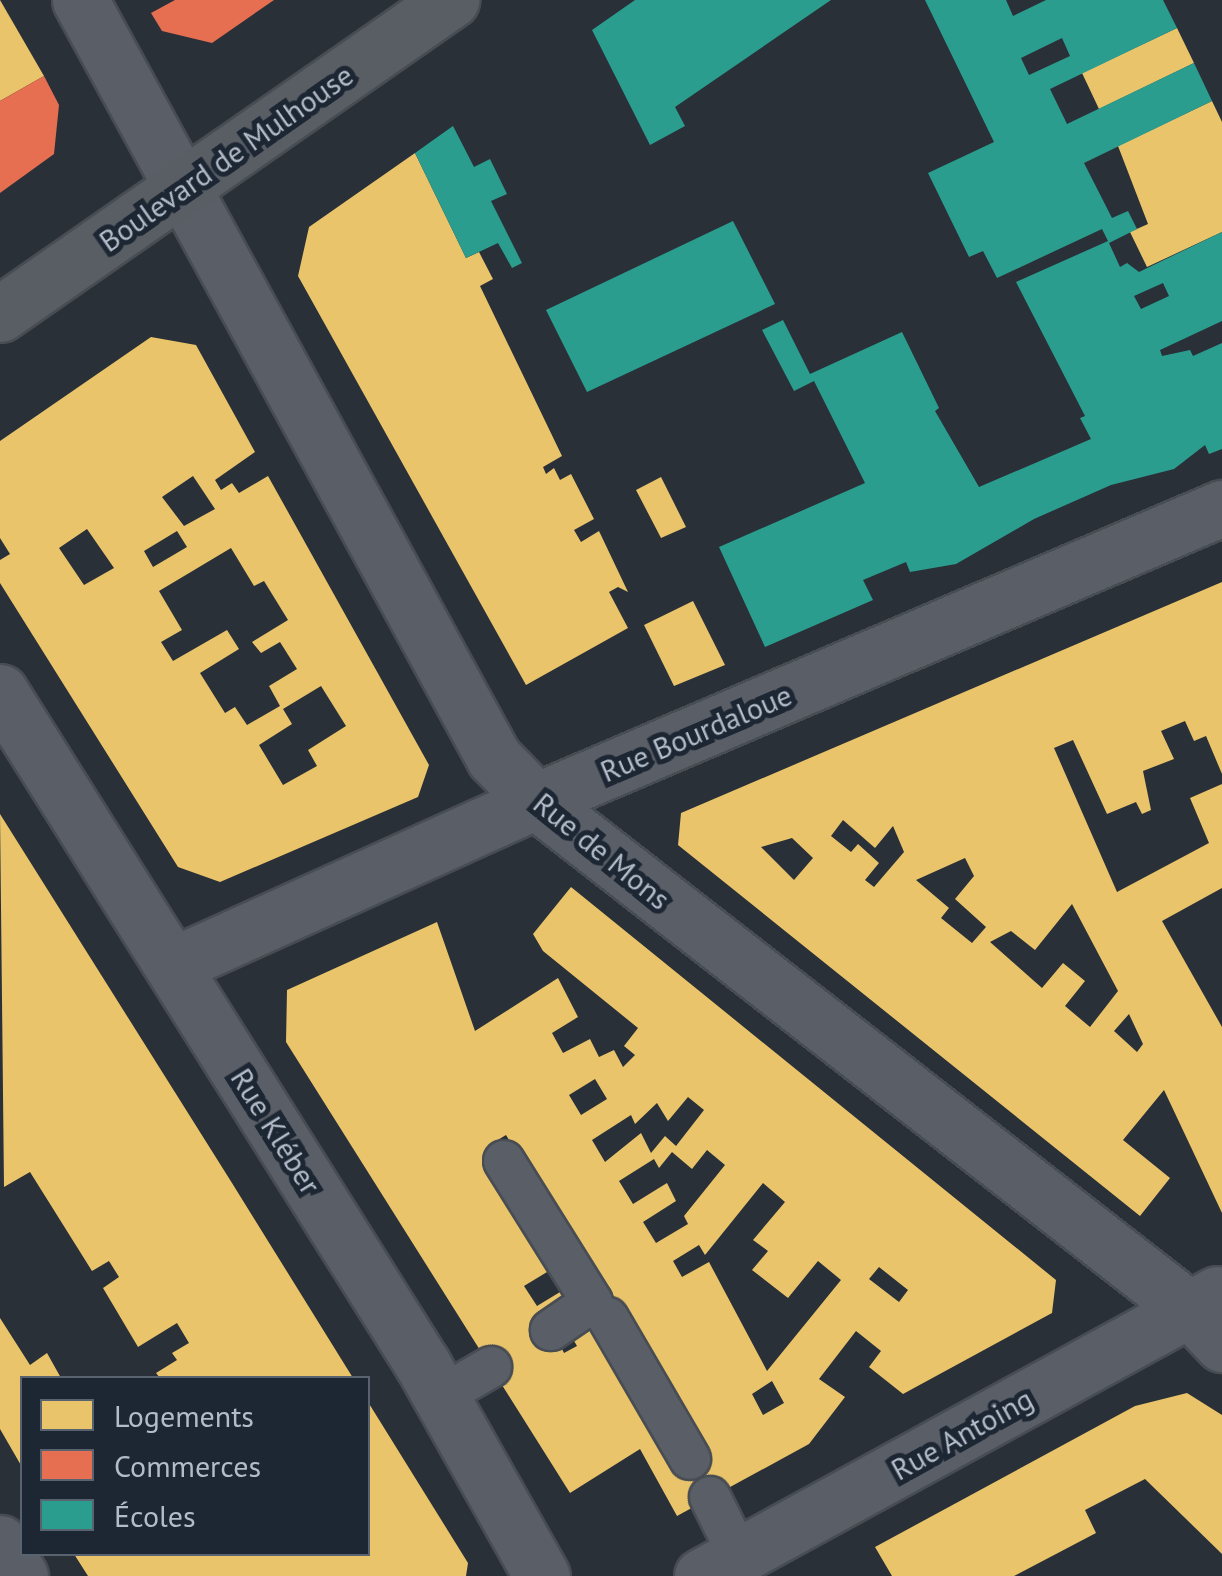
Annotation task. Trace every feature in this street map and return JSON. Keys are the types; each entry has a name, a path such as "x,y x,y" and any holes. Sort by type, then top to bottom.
{"street":[{"name":"Rue de Mons","path":"80,0 180,190 494,758 536,801 1211,1315"},
{"name":"Boulevard de Mulhouse","path":"0,314 450,0"},
{"name":"Rue Bourdaloue","path":"173,965 536,801 1222,508"},
{"name":"Rue Kléber","path":"0,692 441,1396 542,1576"},
{"name":"Rue Antoing","path":"720,1566 1211,1315"},
{"path":"0,1542 20,1576"}],"lane":[{"path":"504,1161 592,1302 551,1330"},
{"path":"608,1318 690,1459"},
{"path":"441,1396 490,1368"},
{"path":"710,1497 720,1566"}],"building: Logements":[{"path":"0,0 44,76 0,101"},
{"path":"1177,28 1194,63 1099,109 1082,73"},
{"path":"1212,101 1222,122 1222,232 1147,267 1130,232 1148,224 1118,146"},
{"path":"415,153 466,258 479,252 493,279 480,286 562,456 543,467 546,474 554,468 560,480 571,474 594,519 574,530 581,542 599,531 628,592 618,587 609,592 628,628 526,685 298,276 309,227"},
{"path":"151,337 196,345 255,452 215,480 221,490 232,483 239,493 268,476 429,765 418,797 220,882 178,867 0,583 0,560 10,554 0,538 0,441","holes":["193,476 215,509 184,526 162,497","87,529 114,568 84,585 59,548","177,531 187,547 153,567 144,551","231,548 254,586 264,581 288,620 252,642 261,653 280,642 297,669 269,686 280,706 247,725 235,707 225,713 200,673 239,649 227,630 173,661 161,642 182,630 159,591","321,686 346,726 308,750 317,766 283,785 259,745 292,724 283,709"]},
{"path":"661,477 686,527 661,538 636,490"},
{"path":"1222,582 1222,774 1206,736 1194,741 1185,721 1161,731 1174,759 1143,771 1151,810 1142,814 1136,802 1107,814 1073,740 1054,748 1117,892 1209,843 1190,798 1222,784 1222,888 1162,921 1222,1027 1222,1213 1164,1090 1123,1140 1170,1178 1140,1216 678,845 681,813","holes":["843,820 875,848 893,826 904,852 874,887 865,880 879,863 858,844 851,852 831,836","792,838 813,858 794,880 761,847","965,858 974,876 955,899 986,927 972,943 941,918 949,908 916,880","1072,904 1118,991 1090,1027 1065,1006 1085,981 1063,963 1042,988 990,942 1011,931 1035,950","1129,1014 1143,1044 1137,1052 1114,1031"]},
{"path":"693,601 725,665 674,686 644,625"},
{"path":"0,814 352,1376 158,1376 156,1373 177,1360 172,1353 189,1343 177,1323 138,1347 103,1288 119,1277 109,1261 92,1271 30,1172 4,1187"},
{"path":"571,887 1056,1280 1052,1313 903,1394 869,1367 881,1351 856,1331 819,1379 845,1397 809,1444 677,1516 640,1449 570,1493 286,1042 287,990 437,922 475,1031 558,978 578,1017 552,1033 563,1053 590,1039 599,1057 614,1050 623,1067 635,1055 624,1046 638,1028 543,951 533,934","holes":["595,1079 607,1099 581,1115 569,1095","688,1097 704,1110 676,1146 665,1136 651,1153 641,1133 605,1162 592,1140 631,1115 635,1124 657,1103 668,1121","506,1135 558,1218 590,1313 566,1327 577,1346 564,1353 555,1335 576,1308 565,1289 537,1306 524,1286 552,1269 491,1144","707,1150 725,1165 684,1216 688,1224 656,1243 643,1222 676,1201 667,1183 633,1204 619,1181 654,1159 659,1168 672,1152 692,1169","763,1183 785,1202 753,1240 768,1251 752,1270 788,1298 818,1261 841,1280 767,1371 709,1262 682,1277 673,1261 699,1245 705,1255","879,1267 908,1290 899,1302 869,1279","772,1381 784,1403 763,1415 752,1394"]},
{"path":"0,1318 30,1365 47,1353 60,1376 20,1376 20,1464 0,1429"},
{"path":"1187,1393 1222,1415 1222,1554 1145,1479 1085,1510 1096,1533 1014,1576 892,1576 875,1547 1135,1406"},
{"path":"370,1405 468,1563 466,1576 88,1576 75,1556 370,1556"}],"building: Commerces":[{"path":"175,0 274,0 212,43 162,31 151,13"},
{"path":"44,76 59,105 54,154 0,193 0,101"}],"building: Écoles":[{"path":"635,0 831,0 675,107 685,126 650,145 592,30"},
{"path":"925,0 1006,0 1013,16 1046,0 1163,0 1177,28 1050,89 1067,124 1194,63 1212,101 1084,163 1112,218 1128,211 1137,229 1109,243 1120,267 1127,263 1139,272 1222,232 1222,321 1160,350 1162,356 1190,350 1193,356 1222,343 1222,449 1209,454 1205,445 1174,469 1111,485 1034,519 956,564 910,572 906,562 863,580 873,600 765,647 719,547 865,483 814,381 794,391 762,330 783,320 810,374 902,332 939,408 935,411 979,487 1091,439 1080,418 1085,416 1016,282 1108,241 1102,229 997,278 983,251 969,257 928,173 994,142","holes":["1062,38 1070,56 1029,75 1021,58","1163,283 1169,296 1141,309 1134,296"]},
{"path":"453,126 474,167 490,159 507,194 491,201 522,263 512,268 498,243 466,258 415,153"},
{"path":"733,221 775,304 587,392 546,310"}]}
